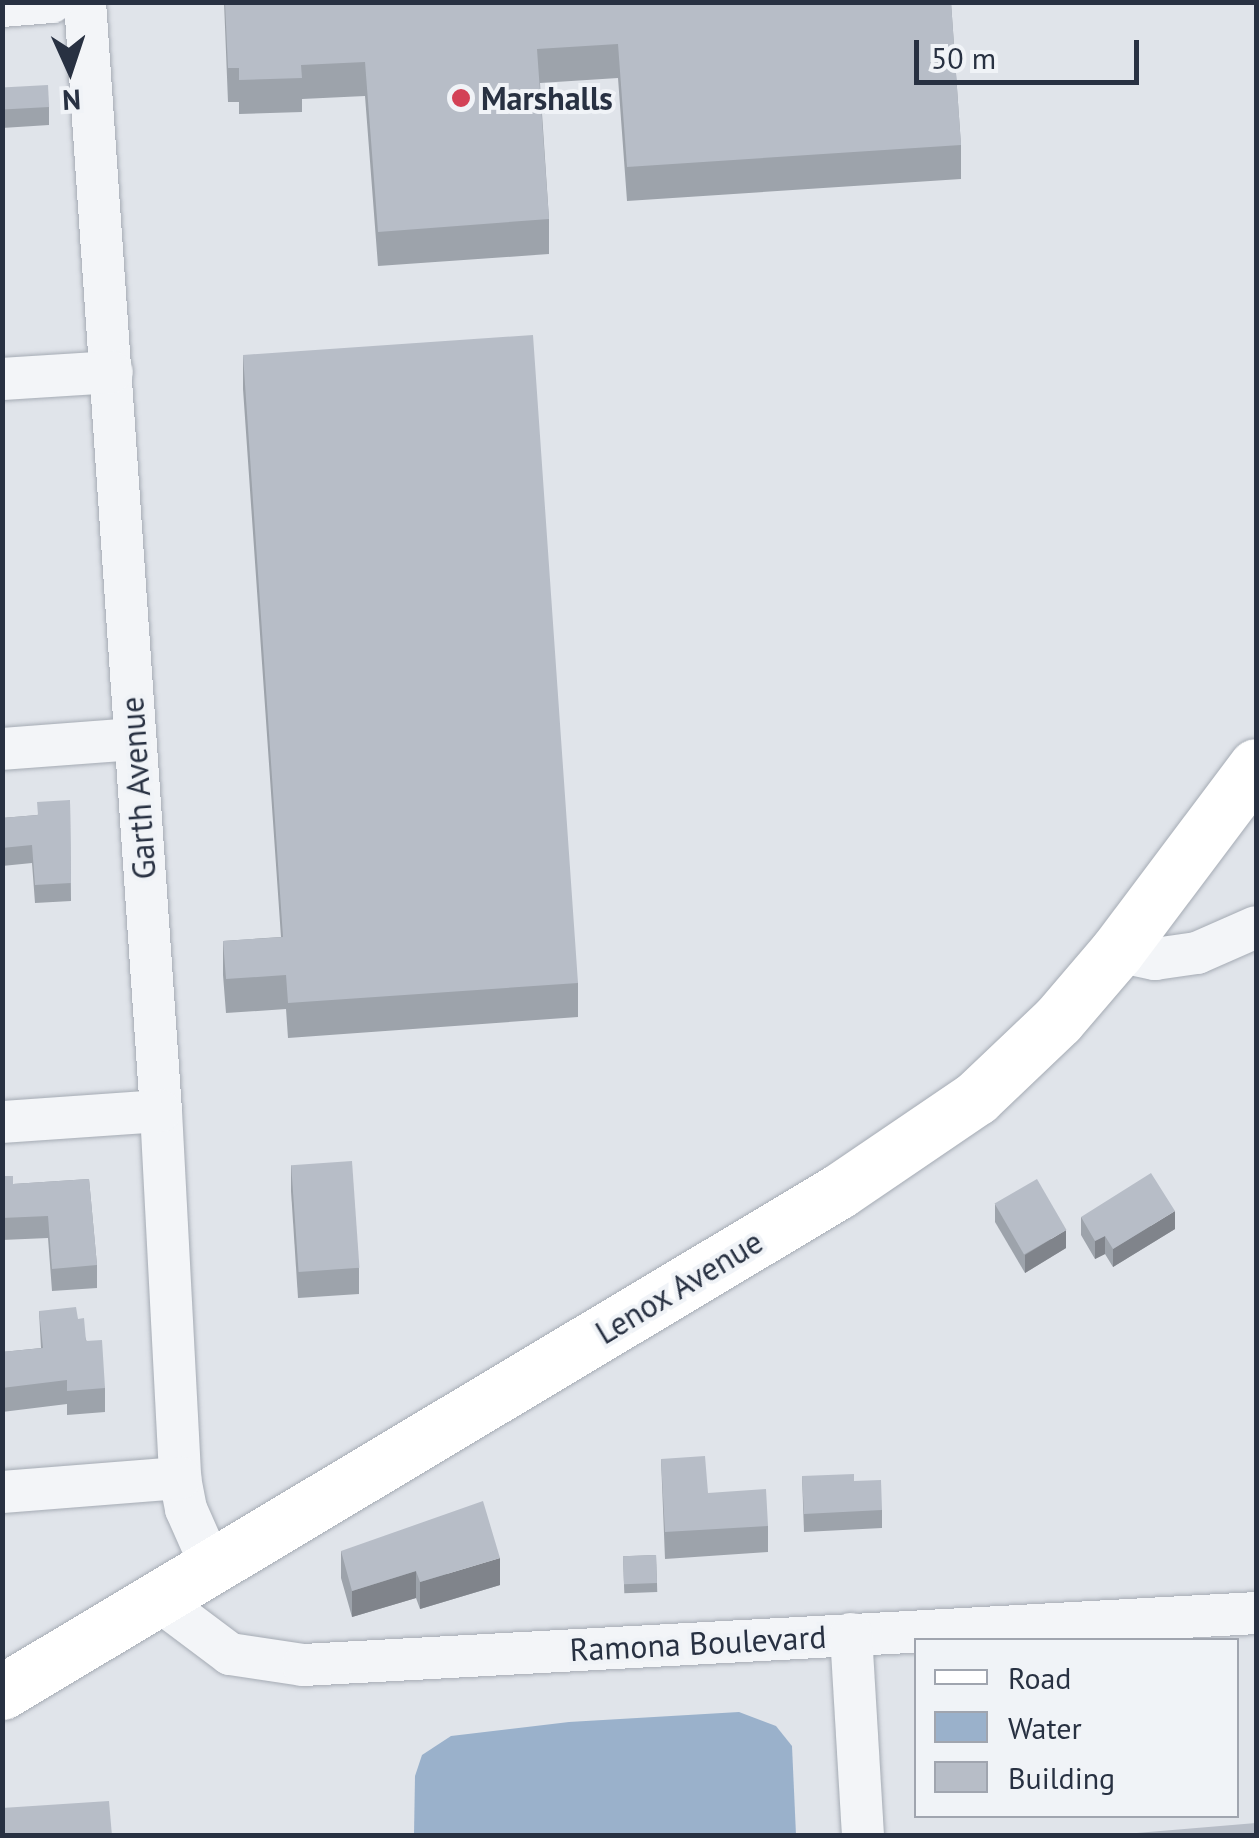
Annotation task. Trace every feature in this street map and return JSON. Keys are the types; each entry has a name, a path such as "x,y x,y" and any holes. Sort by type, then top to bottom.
{"main road":[{"name":"Lenox Avenue","path":"2,1692 891,1158 976,1098 1058,1020 1117,951 1256,766"}],"street":[{"path":"2,6 52,2"},
{"name":"Garth Avenue","path":"86,2 161,1111 180,1478 186,1508 212,1568"},
{"path":"2,378 112,372"},
{"path":"2,749 134,740"},
{"path":"1117,951 1154,959 1197,954 1252,934"},
{"path":"2,1122 161,1111"},
{"path":"2,1492 180,1478"},
{"name":"Ramona Boulevard","path":"158,1600 230,1654 303,1665 1256,1613"},
{"path":"850,1634 864,1836"}],"water":[{"path":"739,1712 776,1726 792,1746 796,1835 414,1835 415,1776 422,1755 451,1736 569,1722"}],"building":[{"path":"225,2 951,2 961,145 627,167 618,44 537,49 549,219 378,232 365,62 301,65 302,78 239,80 239,68 228,68"},
{"path":"48,85 49,107 3,109 2,87"},
{"path":"533,335 578,983 288,1003 286,975 226,979 223,941 283,937 243,355"},
{"path":"70,800 71,883 35,885 32,845 2,848 2,818 38,815 37,802"},
{"path":"352,1161 359,1268 299,1272 291,1165"},
{"path":"1151,1173 1175,1211 1113,1249 1105,1236 1095,1241 1081,1217"},
{"path":"2,1176 13,1176 13,1184 89,1179 97,1265 52,1269 48,1216 2,1218"},
{"path":"1037,1179 1066,1230 1024,1255 995,1204"},
{"path":"76,1307 78,1319 84,1318 86,1341 102,1340 105,1388 67,1391 67,1380 2,1388 2,1352 43,1348 39,1311"},
{"path":"705,1456 708,1493 766,1489 768,1526 665,1532 661,1459"},
{"path":"854,1474 854,1481 881,1480 882,1510 804,1514 802,1476"},
{"path":"483,1501 500,1558 420,1582 416,1571 352,1591 341,1551"},
{"path":"656,1555 657,1583 624,1584 623,1556"},
{"path":"109,1801 112,1836 2,1836 2,1808"},
{"path":"1256,1823 1256,1836 1101,1836"}],"place":[{"name":"Marshalls","path":"461,98"}]}
